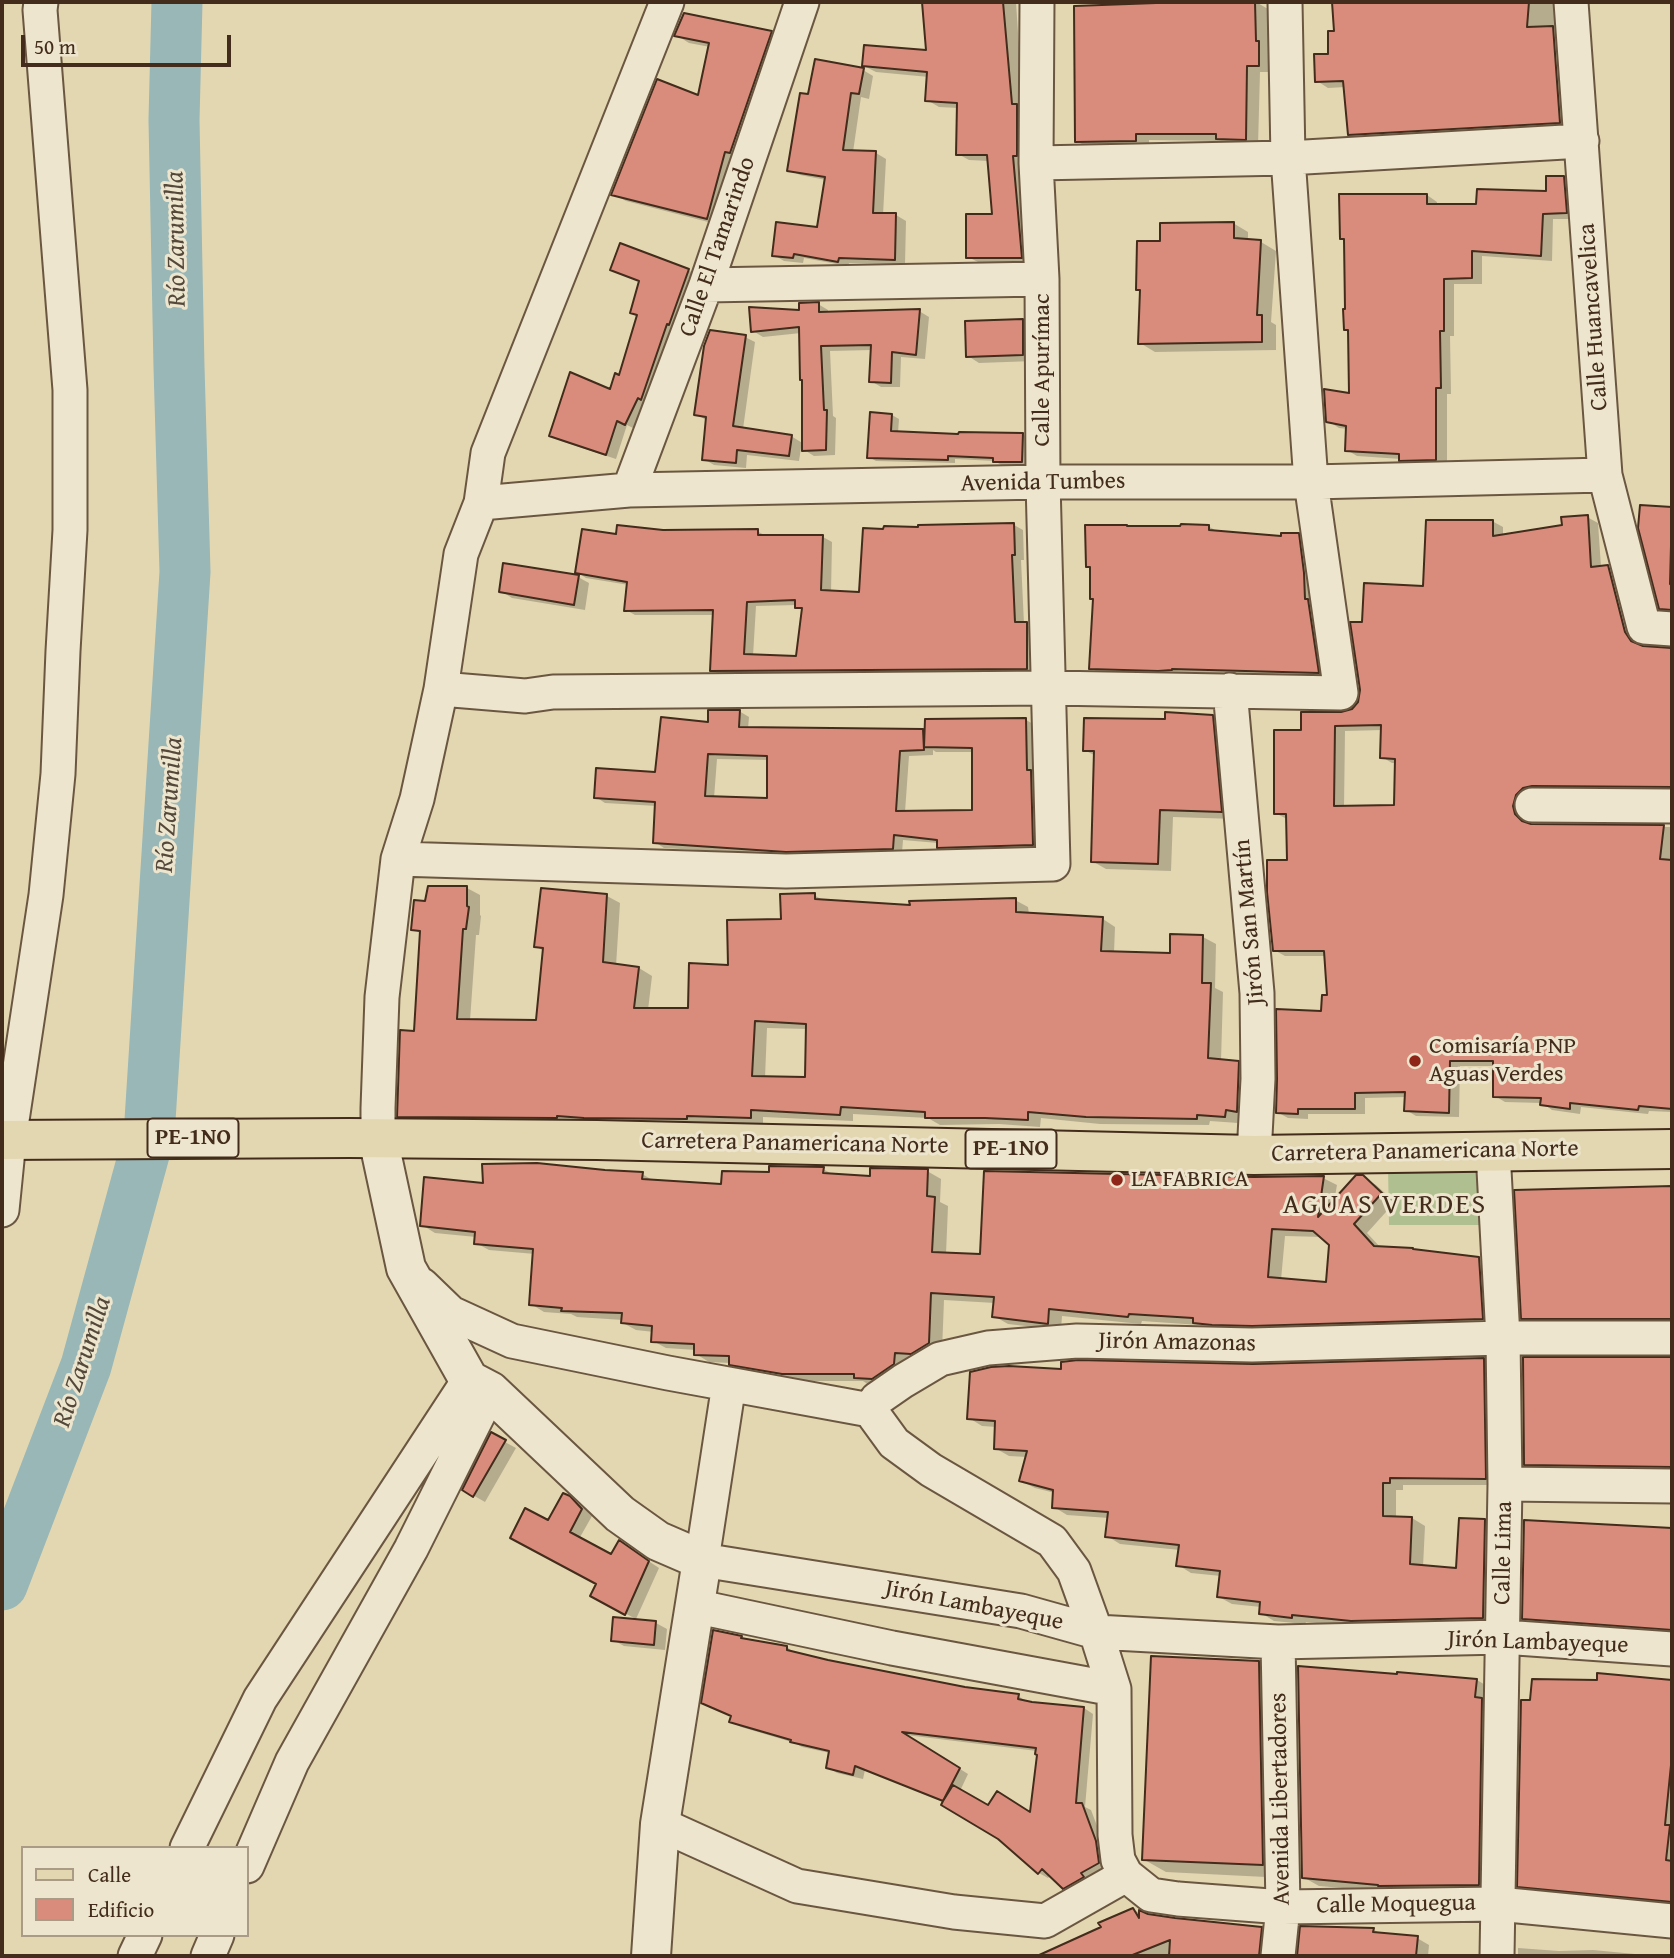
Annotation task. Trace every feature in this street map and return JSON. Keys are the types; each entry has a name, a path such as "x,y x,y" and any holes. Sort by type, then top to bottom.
{"main road":[{"name":"Carretera Panamericana Norte","path":"16,1140 364,1138 1254,1154 1672,1149"}],"street":[{"path":"2,1210 16,1140 46,895 58,774 70,530 70,390 41,2"},
{"path":"364,1138 377,1108 382,997 398,859 417,799 441,689 461,554 481,503 488,453 667,2"},
{"name":"Calle El Tamarindo","path":"629,490 706,285 802,2"},
{"name":"Calle Apurímac","path":"398,859 786,870 1053,864 1043,482 1042,279 1036,163 1037,2"},
{"path":"441,689 524,696 553,692 1049,688 1341,693 1311,482 1288,158 1285,2"},
{"name":"Calle Huancavelica","path":"1571,2 1605,475 1658,628"},
{"path":"1036,163 1288,158 1582,141"},
{"path":"706,285 1042,279"},
{"name":"Avenida Tumbes","path":"481,503 629,490 1043,482 1311,482 1605,475"},
{"name":"Jirón San Martín","path":"1230,690 1257,993 1258,1079 1254,1154"},
{"path":"1532,805 1672,806"},
{"name":"Jirón Lambayeque","path":"364,1138 406,1268 480,1385 620,1514 658,1541 702,1560 1021,1611 1096,1632 1279,1642 1503,1637 1672,1649"},
{"name":"Calle Lima","path":"1493,1151 1503,1338 1505,1483 1497,1956"},
{"path":"406,1268 451,1313 512,1341 870,1410 894,1443 931,1470 1052,1541 1074,1571 1114,1689 1115,1835 1118,1860 1126,1875 1045,1921 954,1912 797,1886 660,1824"},
{"name":"Jirón Amazonas","path":"870,1410 877,1399 940,1359 988,1348 1076,1340 1252,1345 1503,1338 1672,1338"},
{"path":"651,1956 660,1824 729,1384"},
{"path":"188,1846 260,1699 480,1385"},
{"path":"248,1864 292,1762 411,1549 480,1385"},
{"path":"1505,1483 1672,1486"},
{"path":"694,1606 891,1648 1114,1689"},
{"name":"Avenida Libertadores","path":"1278,1956 1283,1906 1279,1642"},
{"name":"Calle Moquegua","path":"1126,1875 1151,1895 1178,1899 1283,1906 1498,1904 1672,1921"},
{"path":"135,1956 144,1937"},
{"path":"208,1956 216,1937"}],"green space":[{"path":"1388,1164 1480,1165 1483,1225 1389,1225"}],"building":[{"path":"922,2 1003,2 1012,104 1017,104 1017,156 1013,156 1022,258 966,258 966,214 992,214 987,155 956,155 957,103 925,101 927,72 862,66 864,45 926,50"},
{"path":"1255,2 1259,66 1247,66 1246,140 1216,139 1216,134 1136,134 1136,141 1075,142 1074,6"},
{"path":"1332,2 1529,2 1527,27 1553,26 1560,123 1348,135 1343,81 1315,82 1314,54 1328,54 1328,31 1334,31"},
{"path":"684,13 772,31 730,153 725,152 707,219 611,195 657,79 698,95 709,43 674,36"},
{"path":"815,59 864,68 859,94 851,93 843,150 876,151 873,213 896,213 895,260 839,258 838,262 794,254 793,258 772,256 776,222 817,227 825,177 787,171 800,93 808,94"},
{"path":"1546,176 1564,176 1567,213 1543,214 1541,256 1472,251 1472,278 1444,279 1444,331 1440,331 1441,388 1436,388 1436,460 1399,461 1399,454 1345,451 1346,426 1326,422 1324,389 1349,393 1348,330 1344,330 1343,309 1344,239 1340,239 1339,194 1427,194 1427,204 1476,204 1477,189 1546,191"},
{"path":"1234,222 1234,238 1261,240 1257,315 1262,315 1262,342 1138,344 1140,290 1136,290 1137,241 1160,241 1160,223"},
{"path":"620,243 689,269 641,400 638,398 625,425 617,421 606,455 549,436 570,372 610,389 615,373 619,375 637,315 630,313 639,281 610,270"},
{"path":"819,302 819,312 920,309 916,355 892,352 891,383 869,382 871,345 821,346 824,410 827,410 826,450 802,451 799,327 751,332 749,307 799,310 799,303"},
{"path":"1023,319 1023,355 966,357 965,321"},
{"path":"710,330 746,335 733,426 792,435 789,456 737,450 736,463 702,460 706,417 694,415 704,346"},
{"path":"870,412 892,414 891,431 1023,433 1022,462 993,462 993,458 948,456 948,460 867,458"},
{"path":"1640,505 1672,507 1672,610 1659,609 1638,528"},
{"path":"1588,515 1591,567 1608,565 1625,632 1631,641 1643,646 1672,648 1672,787 1532,786 1523,788 1516,795 1513,806 1515,814 1522,821 1531,824 1664,825 1660,859 1672,860 1672,1109 1639,1106 1638,1110 1570,1103 1570,1109 1540,1105 1541,1098 1493,1097 1493,1061 1450,1061 1449,1113 1404,1111 1405,1092 1355,1093 1355,1109 1298,1109 1298,1114 1276,1113 1276,1009 1321,1011 1322,995 1327,995 1324,951 1273,951 1267,892 1267,860 1287,860 1286,814 1274,814 1274,730 1301,730 1301,712 1341,712 1352,709 1358,702 1360,690 1350,622 1362,622 1364,583 1423,586 1426,520 1493,520 1493,536 1562,525 1561,517","holes":["1381,725 1380,758 1395,759 1394,805 1334,806 1335,726"]},
{"path":"1014,523 1015,555 1012,555 1015,622 1027,622 1027,669 710,671 713,610 624,611 627,582 575,573 582,529 616,534 617,525 663,530 758,529 758,535 823,535 821,590 859,592 863,528","holes":["795,600 795,608 802,608 796,656 744,654 747,602"]},
{"path":"1085,525 1209,525 1209,530 1281,536 1281,533 1299,533 1305,599 1308,599 1319,673 1089,669 1093,599 1090,599 1090,567 1086,567"},
{"path":"503,563 579,575 574,605 499,592"},
{"path":"708,710 740,710 739,727 923,729 924,750 900,751 896,811 972,810 972,748 924,747 925,719 1026,718 1027,770 1031,770 1033,845 937,848 937,840 894,835 893,849 786,852 653,843 655,802 594,798 596,768 655,772 661,717 708,722","holes":["708,754 767,756 767,798 705,796"]},
{"path":"1165,712 1213,715 1222,812 1160,810 1158,864 1091,862 1094,751 1083,751 1084,718 1165,719"},
{"path":"428,886 467,886 469,907 466,929 463,929 457,1019 536,1020 543,948 534,947 541,888 607,894 603,962 639,967 634,1008 688,1008 689,963 728,965 727,920 781,919 780,894 815,893 815,899 910,905 909,901 1016,898 1016,912 1103,917 1101,951 1170,953 1170,934 1203,935 1202,983 1211,983 1208,1058 1239,1061 1237,1112 1226,1110 1225,1117 1197,1115 1197,1119 1086,1117 1028,1112 1028,1120 925,1118 925,1112 841,1107 840,1115 751,1110 751,1118 397,1117 400,1030 414,1031 420,931 411,930 414,900 425,901","holes":["755,1021 806,1024 805,1077 752,1076"]},
{"path":"537,1163 643,1172 642,1179 721,1184 722,1171 769,1172 769,1166 824,1167 823,1173 870,1176 870,1168 928,1169 927,1196 935,1197 932,1252 980,1254 984,1171 1324,1176 1318,1217 1356,1175 1363,1175 1382,1193 1354,1224 1374,1246 1479,1257 1483,1319 1252,1326 1193,1323 1193,1318 1129,1314 1128,1317 1049,1309 1048,1324 992,1317 994,1297 931,1293 929,1343 911,1354 895,1353 894,1364 872,1379 854,1378 854,1374 782,1374 729,1365 729,1356 694,1355 694,1344 651,1342 652,1326 621,1323 622,1313 561,1311 562,1308 529,1305 533,1249 474,1244 475,1232 420,1226 424,1177 483,1183 482,1164","holes":["1272,1229 1313,1231 1329,1245 1326,1282 1268,1277"]},
{"path":"1672,1186 1672,1319 1521,1319 1514,1190"},
{"path":"1523,1357 1672,1357 1672,1467 1524,1465"},
{"path":"1484,1358 1486,1479 1390,1478 1390,1483 1383,1483 1383,1516 1412,1517 1410,1564 1456,1568 1459,1518 1485,1519 1483,1618 1351,1621 1259,1614 1260,1602 1217,1597 1220,1571 1176,1566 1179,1545 1105,1537 1108,1512 1052,1508 1053,1490 1019,1481 1027,1451 994,1449 995,1421 967,1419 970,1372 991,1367 1061,1369 1061,1362 1078,1360 1253,1364"},
{"path":"491,1432 506,1440 473,1497 462,1490"},
{"path":"563,1493 570,1496 582,1509 570,1532 611,1554 619,1540 649,1561 625,1615 590,1596 596,1584 510,1538 525,1508 548,1520"},
{"path":"1524,1520 1672,1528 1672,1630 1522,1619"},
{"path":"613,1617 656,1621 654,1645 611,1641"},
{"path":"713,1630 787,1646 787,1650 828,1660 965,1687 1019,1694 1018,1699 1032,1702 1084,1707 1076,1803 1082,1803 1096,1841 1099,1863 1081,1873 1084,1877 1063,1889 1042,1869 1038,1874 998,1839 941,1805 943,1801 855,1766 853,1775 826,1768 829,1751 790,1742 791,1740 729,1722 731,1716 701,1703","holes":["902,1732 1036,1748 1030,1812 997,1791 988,1805 953,1785 943,1801 960,1768"]},
{"path":"1151,1656 1259,1661 1263,1865 1142,1860"},
{"path":"1298,1666 1477,1679 1475,1697 1482,1698 1479,1885 1378,1886 1302,1878"},
{"path":"1597,1673 1672,1680 1672,1755 1665,1825 1670,1825 1666,1860 1672,1861 1672,1902 1517,1887 1521,1700 1530,1700 1532,1679 1597,1680"},
{"path":"1133,1908 1139,1918 1139,1910 1175,1918 1262,1927 1259,1956 1169,1956 1170,1940 1130,1956 1037,1956 1101,1927 1098,1923"},
{"path":"1300,1926 1374,1928 1373,1932 1418,1936 1416,1956 1297,1956"}],"waterway":[{"name":"Río Zarumilla","path":"2,1585 86,1366 149,1136 185,572 174,120 177,2"}],"place":[{"name":"Comisaría PNP Aguas Verdes","path":"1415,1061"},
{"name":"LA FABRICA","path":"1117,1180"}],"district":[{"name":"AGUAS VERDES","path":"1385,1206"}]}
